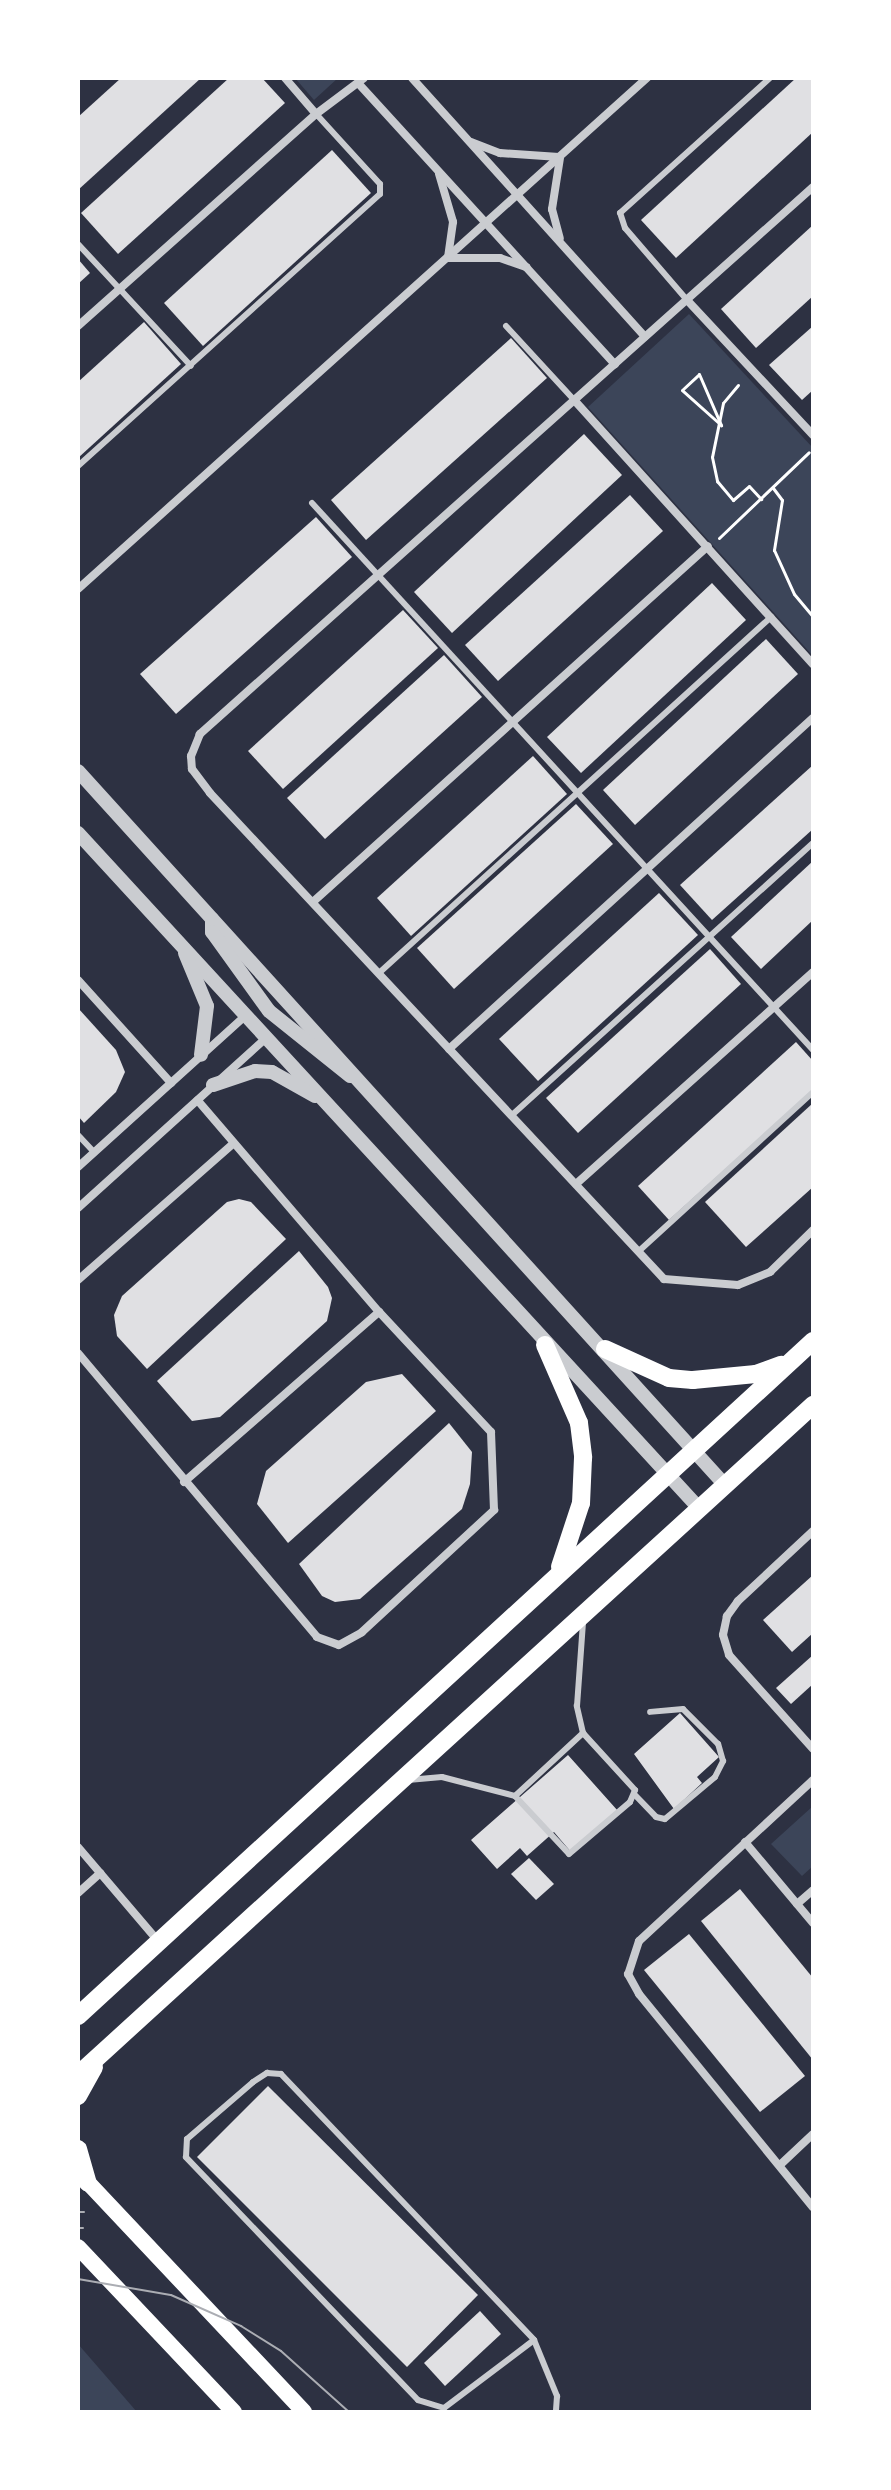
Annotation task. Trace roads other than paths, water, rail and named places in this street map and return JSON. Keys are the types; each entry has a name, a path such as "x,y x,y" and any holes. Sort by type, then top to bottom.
{"main road":[{"path":"78,2016 813,1341"},
{"path":"545,1345 579,1423 583,1458 571,1544 555,1577"},
{"path":"605,1349 669,1378 693,1380 756,1374 792,1361"},
{"path":"78,2075 813,1405"},
{"path":"78,2096 101,2054"},
{"path":"78,2149 83,2177 304,2412"},
{"path":"78,2247 234,2412"}],"street":[{"path":"285,78 316,114"},
{"path":"412,78 645,337"},
{"path":"78,589 647,78"},
{"path":"78,326 316,114 361,81 615,364"},
{"path":"469,141 500,153 560,157"},
{"path":"560,157 552,209 562,242"},
{"path":"436,168 453,222 448,258"},
{"path":"813,187 380,577 200,734 192,769 210,793 664,1279 738,1285 770,1272 813,1230"},
{"path":"448,258 509,259 533,272"},
{"path":"687,300 813,435"},
{"path":"575,401 712,544 813,664"},
{"path":"314,901 712,544"},
{"path":"449,1049 813,718"},
{"path":"78,771 725,1485"},
{"path":"78,833 545,1345 699,1508"},
{"path":"212,918 212,932 269,1011 333,1066 363,1083"},
{"path":"184,948 207,1006 201,1055"},
{"path":"576,1184 813,972"},
{"path":"78,980 171,1083"},
{"path":"78,1167 246,1015 269,1011"},
{"path":"78,1208 266,1038 269,1011"},
{"path":"213,1085 255,1071 272,1072 322,1099"},
{"path":"78,1353 317,1637 339,1645 362,1632 494,1510 491,1432 379,1312 197,1100"},
{"path":"78,1280 233,1144"},
{"path":"184,1482 379,1312"},
{"path":"813,1531 738,1601 727,1616 723,1635 729,1655 813,1749"},
{"path":"813,1780 639,1941 631,1957 628,1974 639,1994 813,2207"},
{"path":"745,1842 813,1923"},
{"path":"78,1847 158,1942"},
{"path":"78,1893 100,1873"},
{"path":"797,1904 813,1890"},
{"path":"780,2165 813,2134"}],"lane":[{"path":"687,300 625,228 620,213 770,78"},
{"path":"78,466 380,194 380,184 316,114"},
{"path":"78,244 191,366"},
{"path":"506,326 575,401"},
{"path":"312,503 813,1050"},
{"path":"379,973 771,617"},
{"path":"512,1115 813,843"},
{"path":"639,1251 813,1092"},
{"path":"78,1135 94,1152"},
{"path":"585,1613 577,1706 583,1733 635,1795 656,1817 665,1819 715,1777 723,1761 718,1744 683,1709 650,1712"},
{"path":"515,1796 583,1733"},
{"path":"400,1781 442,1777 515,1796 569,1854 635,1795"},
{"path":"534,2340 444,2408 418,2400 186,2157 187,2139 253,2082 267,2073 281,2074 534,2340 557,2396 556,2412"}],"tram line":[{"path":"78,2212 84,2212"},
{"path":"78,2228 83,2228"},
{"path":"78,2279 171,2295 241,2326 281,2351 349,2412"}]}
